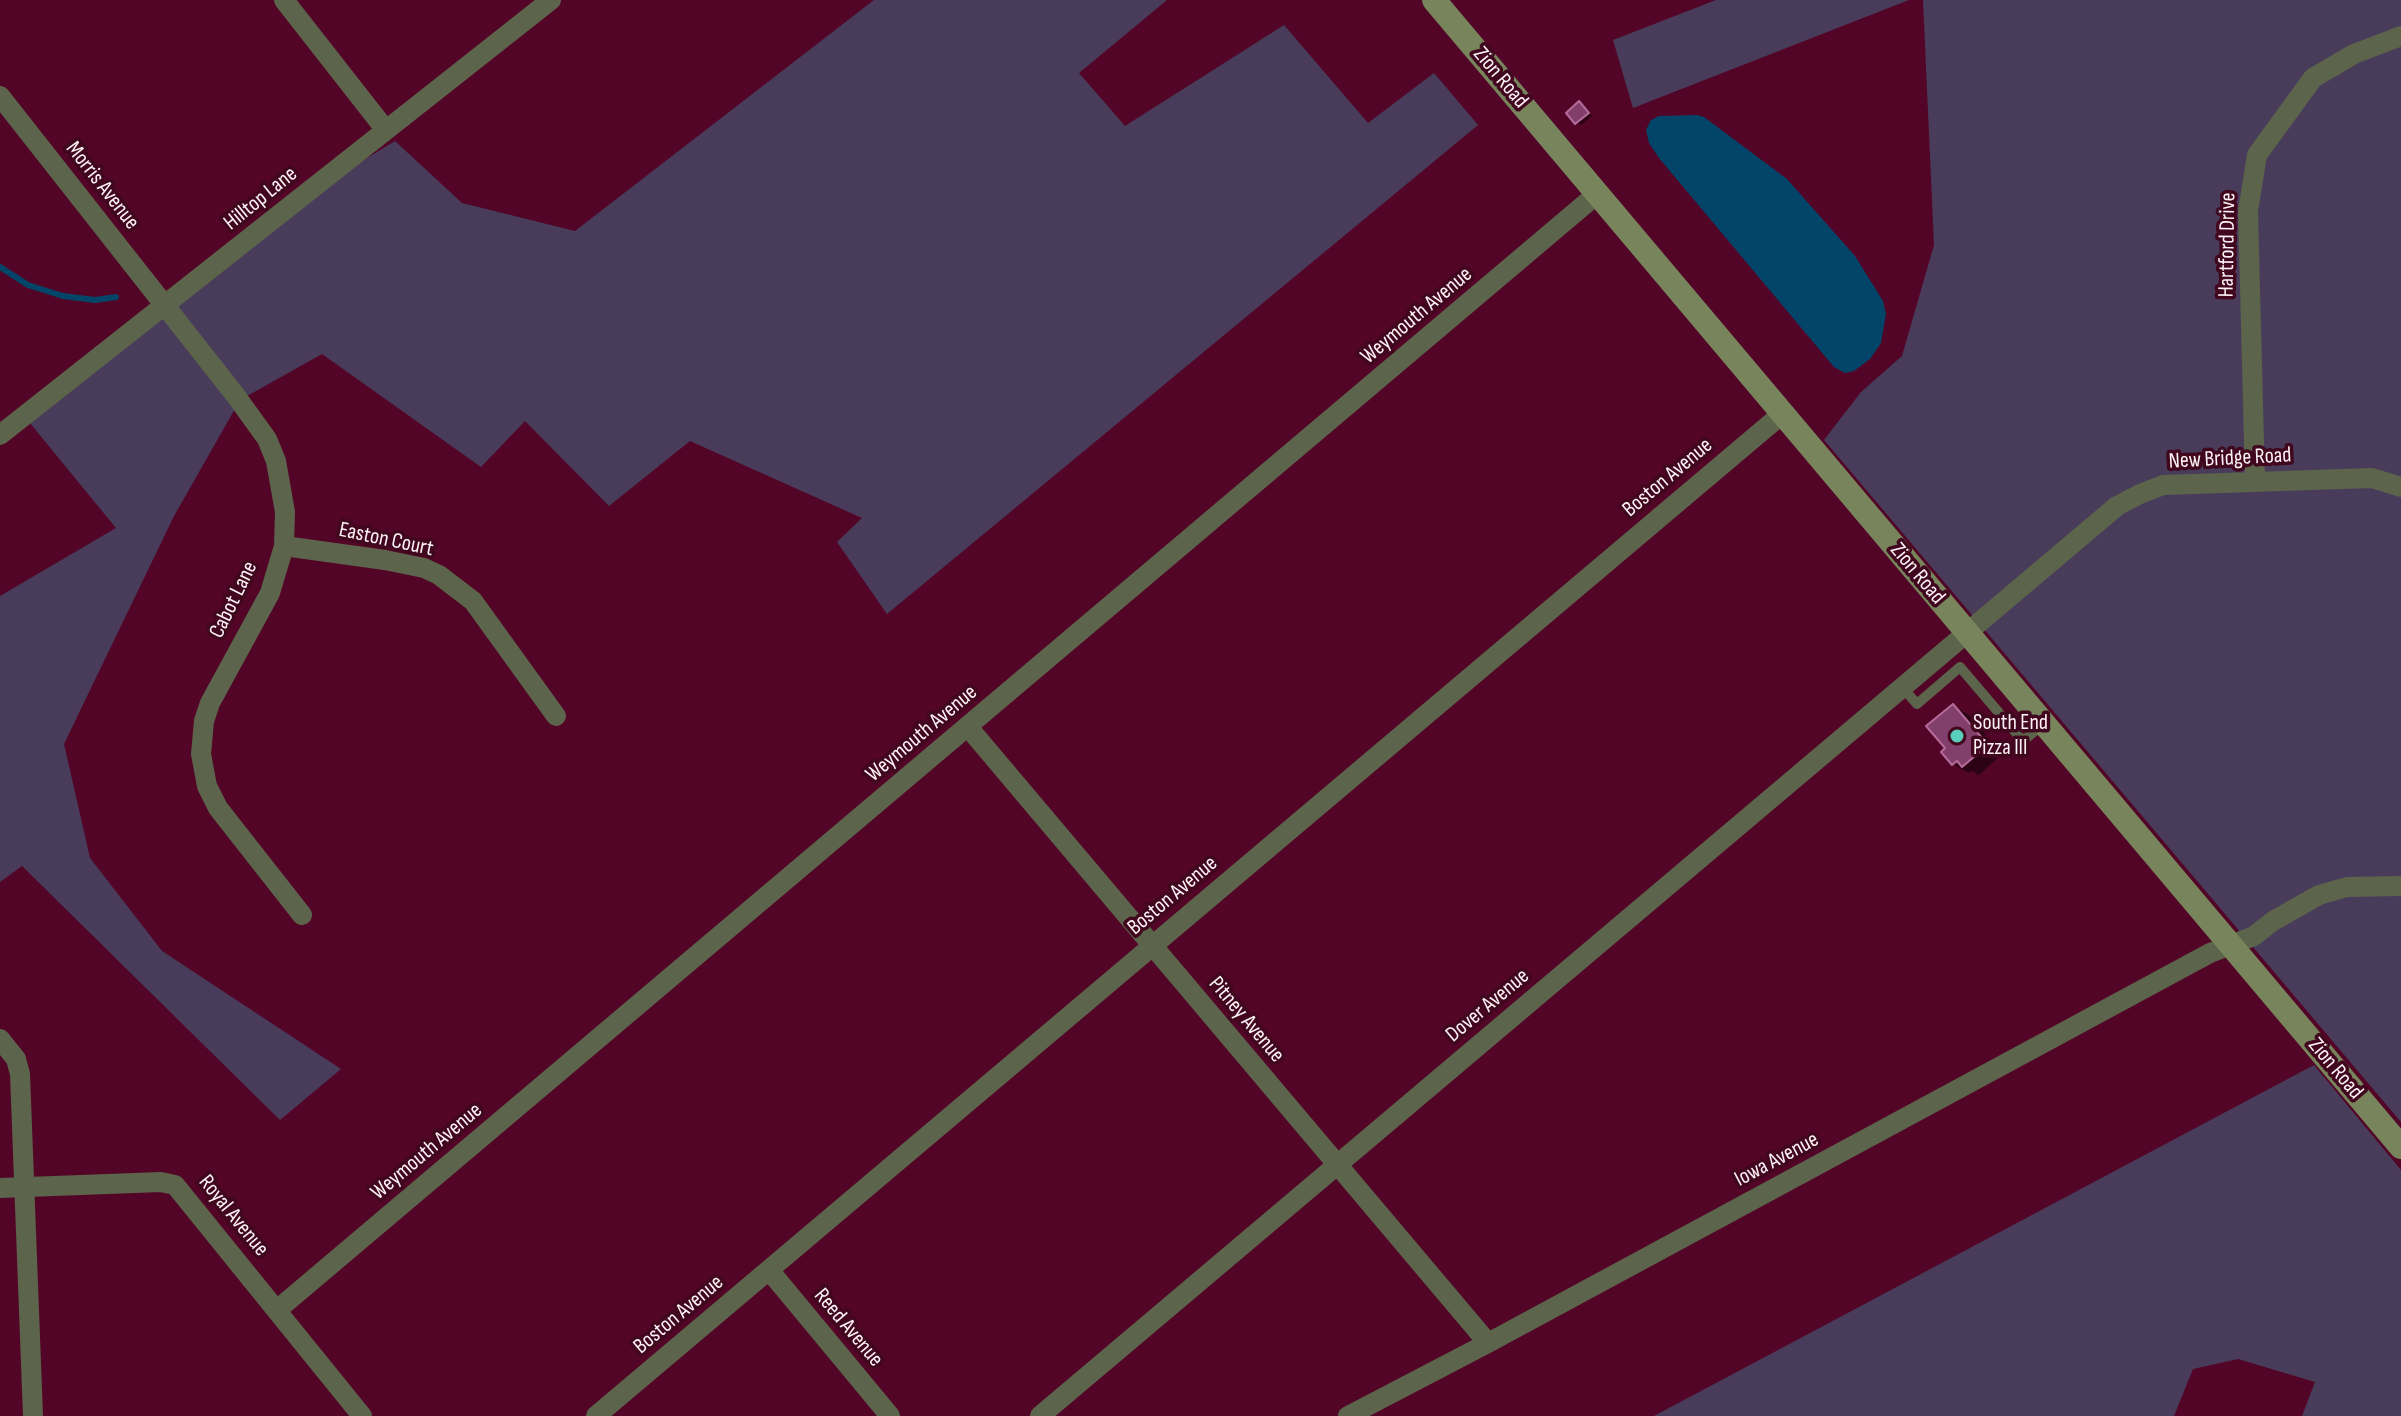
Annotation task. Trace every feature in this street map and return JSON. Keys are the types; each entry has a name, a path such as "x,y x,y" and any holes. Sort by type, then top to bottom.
{"street":[{"path":"284,0 385,129"},
{"name":"Hilltop Lane","path":"0,435 551,0"},
{"name":"Zion Road","path":"1434,0 2401,1147"},
{"name":"Hartford Drive","path":"2255,481 2248,211 2257,155 2313,78 2354,54 2401,36"},
{"name":"Morris Avenue","path":"0,96 166,306"},
{"name":"Weymouth Avenue","path":"277,1310 1597,194"},
{"name":"Cabot Lane","path":"166,306 267,439 276,461 285,512 284,546 270,593 210,703 204,721 201,754 207,786 218,808 302,915"},
{"name":"Boston Avenue","path":"596,1416 1782,414"},
{"name":"New Bridge Road","path":"1966,632 2117,506 2163,485 2372,478 2401,487"},
{"name":"Easton Court","path":"284,546 385,560 424,568 439,575 473,601 556,716"},
{"name":"Dover Avenue","path":"1040,1416 1966,632"},
{"name":"Pitney Avenue","path":"968,727 1488,1343"},
{"path":"2230,945 2254,936 2273,921 2319,895 2347,887 2401,886"},
{"name":"Iowa Avenue","path":"1348,1416 2230,945"},
{"path":"0,1039 19,1066 33,1416"},
{"name":"Royal Avenue","path":"0,1188 161,1182 175,1185 362,1416"},
{"name":"Reed Avenue","path":"769,1270 890,1416"}],"lane":[{"path":"1967,675 1987,657"},
{"path":"1902,687 1917,704 1960,667 2023,741 2043,724"}],"shaded area":[{"path":"874,0 1167,0 1079,73 1125,126 1284,25 1368,123 1434,73 1478,125 887,614 837,542 862,518 690,441 609,506 525,421 481,467 322,354 240,400 174,516 64,744 90,858 162,951 341,1069 280,1120 22,866 0,882 0,596 116,528 25,417 308,194 395,141 462,203 575,231"},
{"path":"1716,0 1909,0 1633,108 1613,40"},
{"path":"1923,0 2401,0 2401,1122 1824,440 1861,392 1902,356 1934,245"},
{"path":"2314,1065 2401,1170 2401,1416 2302,1416 2315,1382 2238,1359 2193,1369 2174,1416 1654,1416"}],"water":[{"path":"1659,116 1704,117 1787,179 1855,256 1883,301 1886,314 1881,343 1870,359 1854,371 1845,373 1834,367 1649,143 1646,130 1651,120"}],"building":[{"path":"1579,101 1589,113 1575,124 1566,113"},
{"name":"South End Pizza III","path":"1953,704 1988,745 1962,767 1957,761 1952,765 1941,752 1945,748 1926,726"}],"waterway":[{"path":"0,267 28,285 63,296 95,300 116,297"}],"place":[{"name":"South End Pizza III","path":"1957,736"}]}
